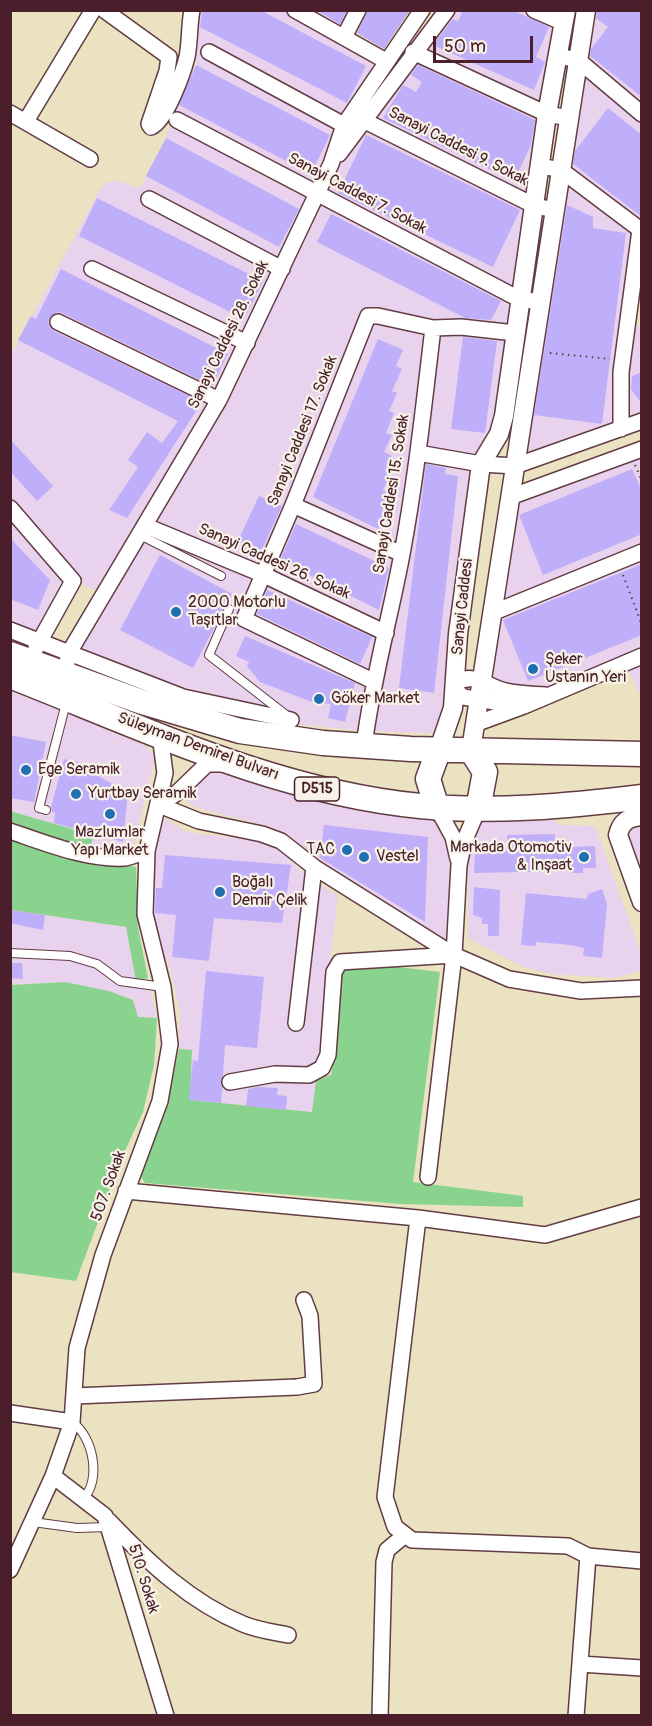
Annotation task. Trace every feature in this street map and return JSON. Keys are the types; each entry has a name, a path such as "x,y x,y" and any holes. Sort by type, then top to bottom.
{"highway":[{"name":"Süleyman Demirel Bulvarı","path":"27,652 67,662 139,701 240,730 323,743 364,746 564,754 642,754"},
{"name":"Süleyman Demirel Bulvarı","path":"10,676 237,764 319,789 437,808 562,806 642,797"},
{"path":"437,808 428,779 439,749"},
{"path":"471,750 485,772 478,809"}],"street":[{"path":"26,121 93,10"},
{"path":"104,10 169,57 167,71 149,120 151,127 164,114 178,84 187,56 192,10"},
{"path":"295,10 386,61"},
{"path":"344,37 358,10"},
{"name":"Sanayi Caddesi 28. Sokak","path":"67,662 219,400 331,164 344,125 422,10"},
{"path":"331,164 365,121 413,52 447,10"},
{"path":"534,10 565,17"},
{"name":"Sanayi Caddesi","path":"471,750 586,10"},
{"name":"Sanayi Caddesi","path":"439,749 448,725 455,686 458,634 481,464 499,434 504,416 519,299 565,17"},
{"path":"209,52 344,125"},
{"path":"413,52 548,114 570,118"},
{"path":"558,56 578,60 642,114"},
{"path":"10,113 90,159"},
{"name":"Sanayi Caddesi 7. Sokak","path":"177,120 519,299"},
{"name":"Sanayi Caddesi 9. Sokak","path":"365,121 535,206"},
{"path":"541,166 561,170 641,230 622,360 621,429"},
{"path":"149,199 282,269"},
{"path":"535,206 555,210"},
{"path":"92,269 247,343"},
{"path":"519,299 541,302"},
{"name":"Sanayi Caddesi 17. Sokak","path":"375,682 244,619 293,505 368,316 378,316 433,328"},
{"path":"58,322 219,400"},
{"path":"626,332 642,325"},
{"path":"433,328 461,327 515,333"},
{"name":"Sanayi Caddesi 15. Sokak","path":"364,746 402,554 418,453 433,328"},
{"path":"418,453 481,464 515,466 642,421"},
{"path":"510,497 642,448"},
{"path":"293,505 402,554"},
{"path":"10,508 73,581 27,652 10,630"},
{"name":"Sanayi Caddesi 26. Sokak","path":"143,530 210,546 264,575 386,633"},
{"path":"492,613 642,552"},
{"path":"475,724 524,706 642,656"},
{"path":"67,662 183,698 291,720"},
{"path":"455,686 463,697 480,690 548,695"},
{"path":"480,690 524,706"},
{"name":"507. Sokak","path":"10,1570 16,1549 33,1522 53,1476 72,1422 77,1348 103,1256 160,1101 170,1044 163,987 145,914 147,851 165,773 160,735"},
{"path":"159,805 178,792 207,764 237,764"},
{"path":"159,805 199,821 262,834 281,841 314,867 454,955 509,979 581,991 642,988"},
{"path":"437,808 453,837 459,865"},
{"path":"428,1177 454,955 459,865 464,842 478,809"},
{"path":"642,816 631,817 625,821 620,825 618,835 642,902"},
{"path":"10,831 49,844 102,856 126,858 147,851"},
{"path":"296,1023 314,867"},
{"path":"230,1082 275,1074 309,1075 322,1068 328,1055 334,972 340,962 454,955"},
{"path":"126,1191 418,1218 545,1235 642,1207"},
{"path":"418,1218 385,1497 395,1527 412,1540 568,1546 588,1556 642,1561"},
{"path":"74,1396 297,1387 314,1383 309,1316 304,1300"},
{"path":"10,1413 72,1422"},
{"path":"53,1476 83,1499 193,1599 244,1625 288,1635"},
{"name":"510. Sokak","path":"107,1522 166,1716"},
{"path":"380,1716 384,1562 387,1550 405,1534"},
{"path":"576,1716 588,1556"},
{"path":"580,1664 642,1668"}],"lane":[{"path":"143,530 221,576"},
{"path":"229,609 209,655 291,720"},
{"path":"46,810 39,808 68,698"},
{"path":"10,953 70,956 97,964 120,981 163,987"},
{"path":"72,1422 82,1432 95,1473 91,1490 83,1499"},
{"path":"33,1522 77,1528 107,1522"}],"path":[{"path":"533,351 622,360"},
{"path":"618,561 642,625"}],"shaded area":[{"path":"202,11 358,11 344,37 386,61 332,162 447,11 566,11 514,349 481,464 446,734 366,731 302,725 291,720 183,697 70,651 104,593 73,581 39,640 11,630 11,355 100,190 106,183 116,180 140,188 166,138 176,104 196,65 195,25"},
{"path":"586,11 641,11 642,231 627,331 641,325 641,421 515,466"},
{"path":"641,449 641,696 625,663 548,695 481,682 510,497"},
{"path":"10,689 146,746 155,757 133,850 126,853 91,847 92,835 11,811"},
{"path":"218,768 442,817 453,837 454,955 314,867 312,856 274,828 195,807 188,803 190,788 207,772"},
{"path":"163,817 186,832 267,842 278,847 301,871 338,896 312,1112 189,1100 192,1051 179,1049 180,1013 171,971 149,917 153,856"},
{"path":"553,820 561,825 595,826 641,953 641,971 614,978 551,974 523,967 468,938 468,848 481,822"},
{"path":"641,826 641,878 628,839 633,829"},
{"path":"10,910 126,927 136,981 148,979 157,1018 138,1017 65,982 11,985"}],"green space":[{"path":"10,811 93,835 91,847 38,835 11,825"},
{"path":"10,839 136,867 138,928 148,978 136,981 126,927 11,910"},
{"path":"366,963 440,972 413,1182 523,1196 523,1207 401,1204 145,1183 140,1175 168,1097 179,1049 192,1050 190,1100 312,1112 316,1081 331,1075 336,1047 339,978 346,969"},
{"path":"65,982 109,991 133,1000 138,1017 157,1018 154,1065 143,1112 123,1155 76,1281 10,1272 11,985"}],"building":[{"path":"202,10 260,10 366,66 347,103 200,27"},
{"path":"316,10 347,10 340,24"},
{"path":"368,10 410,10 384,49 357,33"},
{"path":"463,10 512,10 549,27 536,57 545,62 534,90 433,45 453,19 458,21"},
{"path":"597,10 642,10 642,97 590,56 591,49 608,27 596,18"},
{"path":"196,65 330,135 311,174 179,105"},
{"path":"418,65 535,120 531,145 514,181 383,118 403,85 416,92 422,82 411,75"},
{"path":"608,108 642,135 642,217 573,164 575,151"},
{"path":"366,135 520,210 493,267 338,193"},
{"path":"166,138 299,209 279,247 146,176"},
{"path":"97,198 263,281 244,319 79,236"},
{"path":"567,205 593,217 593,228 626,233 602,424 534,415"},
{"path":"331,214 501,301 491,320 465,318 317,242"},
{"path":"61,269 228,354 212,386 62,313 57,312 50,317 48,323 54,331 202,402 127,518 109,510 138,467 128,460 147,432 162,443 178,421 18,340 31,316 36,319"},
{"path":"463,337 497,341 485,433 451,429"},
{"path":"378,339 403,350 396,366 402,369 392,391 397,393 389,411 394,413 386,433 392,435 384,452 392,456 385,471 391,474 383,490 389,493 382,510 386,511 378,529 313,497"},
{"path":"642,372 642,404 631,389 632,376"},
{"path":"10,439 53,486 37,501 10,471"},
{"path":"426,464 446,468 445,474 458,476 434,693 399,688"},
{"path":"632,469 642,491 642,534 543,575 519,515"},
{"path":"259,496 282,506 259,556 236,545"},
{"path":"296,524 389,568 379,610 280,560"},
{"path":"10,538 50,580 38,610 10,599"},
{"name":"2000 Motorlu Taşıtlar","path":"160,555 232,594 193,668 120,630"},
{"path":"642,564 642,635 528,681 503,620"},
{"path":"267,590 372,637 360,664 257,614"},
{"path":"245,636 355,683 345,722 328,718 331,704 312,702 260,682 247,666 249,662 236,656"},
{"name":"Ege Seramik","path":"10,735 46,742 34,802 10,798"},
{"name":"Yurtbay Seramik","path":"64,759 101,768 100,777 128,793 123,842 54,823 55,812 52,812 51,807"},
{"path":"324,825 428,837 425,922 320,858"},
{"path":"555,834 554,848 595,846 596,868 583,868 583,873 572,873 572,871 474,873 475,850 508,851 507,835"},
{"name":"Boğalı Demir Çelik","path":"165,855 291,865 282,923 214,918 209,961 172,957 176,915 155,913 156,888 162,888"},
{"path":"474,887 500,890 499,936 488,936 488,924 482,924 482,918 473,915"},
{"path":"602,889 607,904 602,958 583,956 584,948 570,945 536,942 536,946 521,945 526,893 587,899 588,894"},
{"path":"10,910 45,915 43,930 10,923"},
{"path":"10,963 22,963 23,979 10,978"},
{"path":"206,971 264,977 257,1048 225,1045 221,1103 189,1100 193,1060 198,1061"},
{"path":"278,1088 277,1095 287,1096 286,1110 246,1106 248,1089"}],"place":[{"name":"2000 Motorlu Taşıtlar","path":"176,612"},
{"name":"Şeker Ustanın Yeri","path":"533,669"},
{"name":"Göker Market","path":"319,699"},
{"name":"Ege Seramik","path":"26,770"},
{"name":"Yurtbay Seramik","path":"76,794"},
{"name":"Mazlumlar Yapı Market","path":"110,814"},
{"name":"TAC","path":"347,850"},
{"name":"Vestel","path":"364,857"},
{"name":"Markada Otomotiv & Inşaat","path":"584,857"},
{"name":"Boğalı Demir Çelik","path":"220,892"}]}
